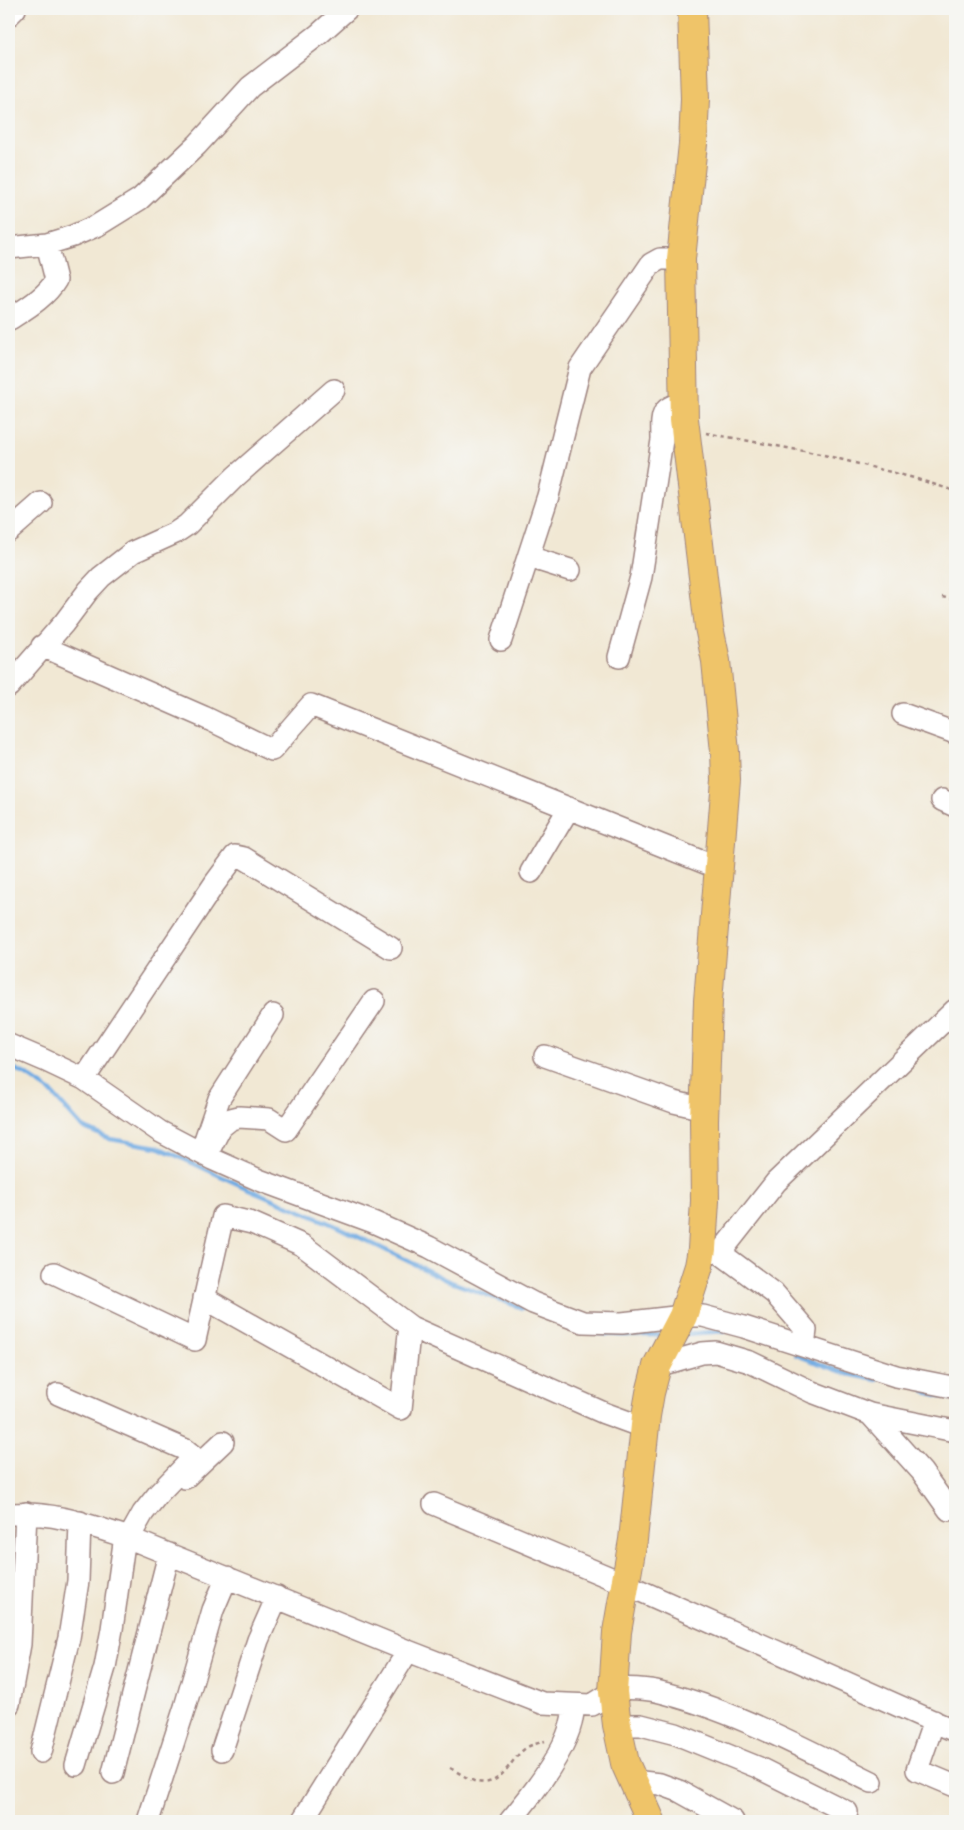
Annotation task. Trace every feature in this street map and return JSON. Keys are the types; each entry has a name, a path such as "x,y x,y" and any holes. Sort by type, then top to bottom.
{"main road":[{"path":"651,1821 625,1763 617,1725 614,1690 617,1632 633,1540 650,1393 657,1366 683,1316 699,1266 711,1251 705,1201 704,1110 708,1001 726,780 716,661 709,627 683,404 681,259 693,144 695,99 692,9"}],"street":[{"path":"9,15 15,9"},
{"path":"9,248 47,244 73,236 98,225 140,199 197,145 250,87 319,34 347,9"},
{"path":"10,319 34,303 52,287 56,280 47,244"},
{"path":"501,640 548,496 580,368 651,264 660,259 681,259"},
{"path":"9,686 64,623 88,591 102,577 133,552 175,533 187,525 236,477 334,390"},
{"path":"619,657 642,568 662,440 662,419 666,409 670,406 683,404"},
{"path":"9,531 40,502"},
{"path":"529,557 570,570"},
{"path":"42,646 204,717 272,750 311,705 718,868"},
{"path":"903,714 955,733"},
{"path":"531,872 569,808"},
{"path":"84,1079 235,856 244,858 391,948"},
{"path":"204,1154 221,1127 231,1119 238,1117 269,1119 286,1130 374,1002"},
{"path":"804,1346 806,1330 774,1293 711,1251 776,1182 955,1010"},
{"path":"204,1154 219,1099 272,1014"},
{"path":"9,1045 84,1079 159,1131 204,1154 258,1180 373,1222 421,1243 532,1303 583,1322 622,1323 683,1316 703,1316 744,1327 896,1376 952,1387"},
{"path":"545,1056 674,1102 704,1110"},
{"path":"54,1274 195,1340 223,1216 252,1223 302,1245 412,1327 604,1414 645,1428"},
{"path":"204,1298 401,1410 408,1334 412,1327"},
{"path":"657,1366 702,1353 716,1352 750,1362 812,1392 870,1414 955,1431"},
{"path":"58,1394 186,1450 192,1455 190,1461 158,1493 143,1513 131,1539 104,1667 76,1765"},
{"path":"870,1414 922,1472 949,1510"},
{"path":"131,1539 149,1521 188,1474 223,1442"},
{"path":"434,1504 625,1584 955,1731"},
{"path":"9,1704 20,1644 17,1513 51,1515 80,1522 131,1539 408,1651 572,1714 592,1705 614,1690 656,1691 760,1728 872,1782"},
{"path":"41,1752 69,1638 78,1581 80,1522"},
{"path":"113,1773 169,1554"},
{"path":"148,1821 185,1707 213,1610 227,1577"},
{"path":"222,1750 256,1648 277,1597"},
{"path":"302,1821 408,1651"},
{"path":"510,1821 551,1767 563,1745 572,1714"},
{"path":"934,1721 917,1770 955,1786"},
{"path":"617,1725 642,1725 676,1734 757,1767 847,1812"},
{"path":"633,1781 660,1784 679,1791 732,1821"}],"path":[{"path":"685,431 714,433 820,454 914,478 955,491"},
{"path":"942,597 955,600"},
{"path":"450,1768 475,1781 485,1782 501,1777 527,1747 545,1741 572,1714"}],"waterway":[{"path":"9,1066 50,1091 82,1127 110,1139 157,1147 336,1226 451,1282 522,1308"},
{"path":"685,1334 725,1331"},
{"path":"593,1333 662,1335"},
{"path":"796,1355 848,1374 877,1380"},
{"path":"925,1392 955,1399"}]}
